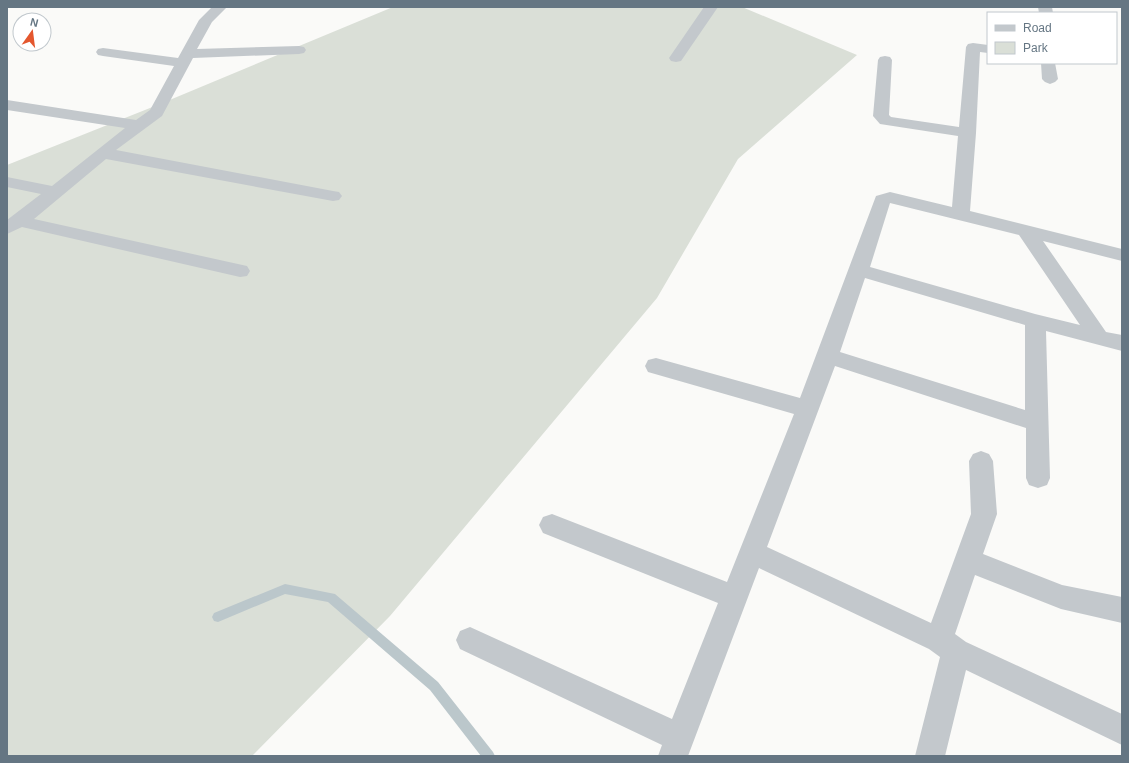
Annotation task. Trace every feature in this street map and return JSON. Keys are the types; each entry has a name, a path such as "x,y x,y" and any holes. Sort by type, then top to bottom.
{"street":[{"path":"14,224 156,113 206,20 220,7"},
{"path":"676,58 711,7"},
{"path":"961,213 968,133 973,47 987,49"},
{"path":"103,52 185,59 299,50"},
{"path":"886,60 881,116 886,121 968,133"},
{"path":"1048,64 1050,79"},
{"path":"7,105 138,126"},
{"path":"103,153 333,196"},
{"path":"7,182 54,192"},
{"path":"470,640 676,747 827,356 859,270 882,200 890,197 961,213 1122,255"},
{"path":"14,224 240,271"},
{"path":"1026,231 1098,337"},
{"path":"859,270 1035,321 1122,342"},
{"path":"1035,321 1038,478"},
{"path":"827,356 1038,423"},
{"path":"656,366 807,409"},
{"path":"930,756 947,646 968,560 984,514 980,461"},
{"path":"552,525 734,597"},
{"path":"752,552 1122,730"},
{"path":"968,560 1061,597 1122,610"}],"green space":[{"path":"393,7 742,7 857,55 738,159 657,298 390,616 252,756 7,756 7,165 160,104"}],"waterway":[{"path":"218,617 285,589 331,598 434,686 489,756"}]}
